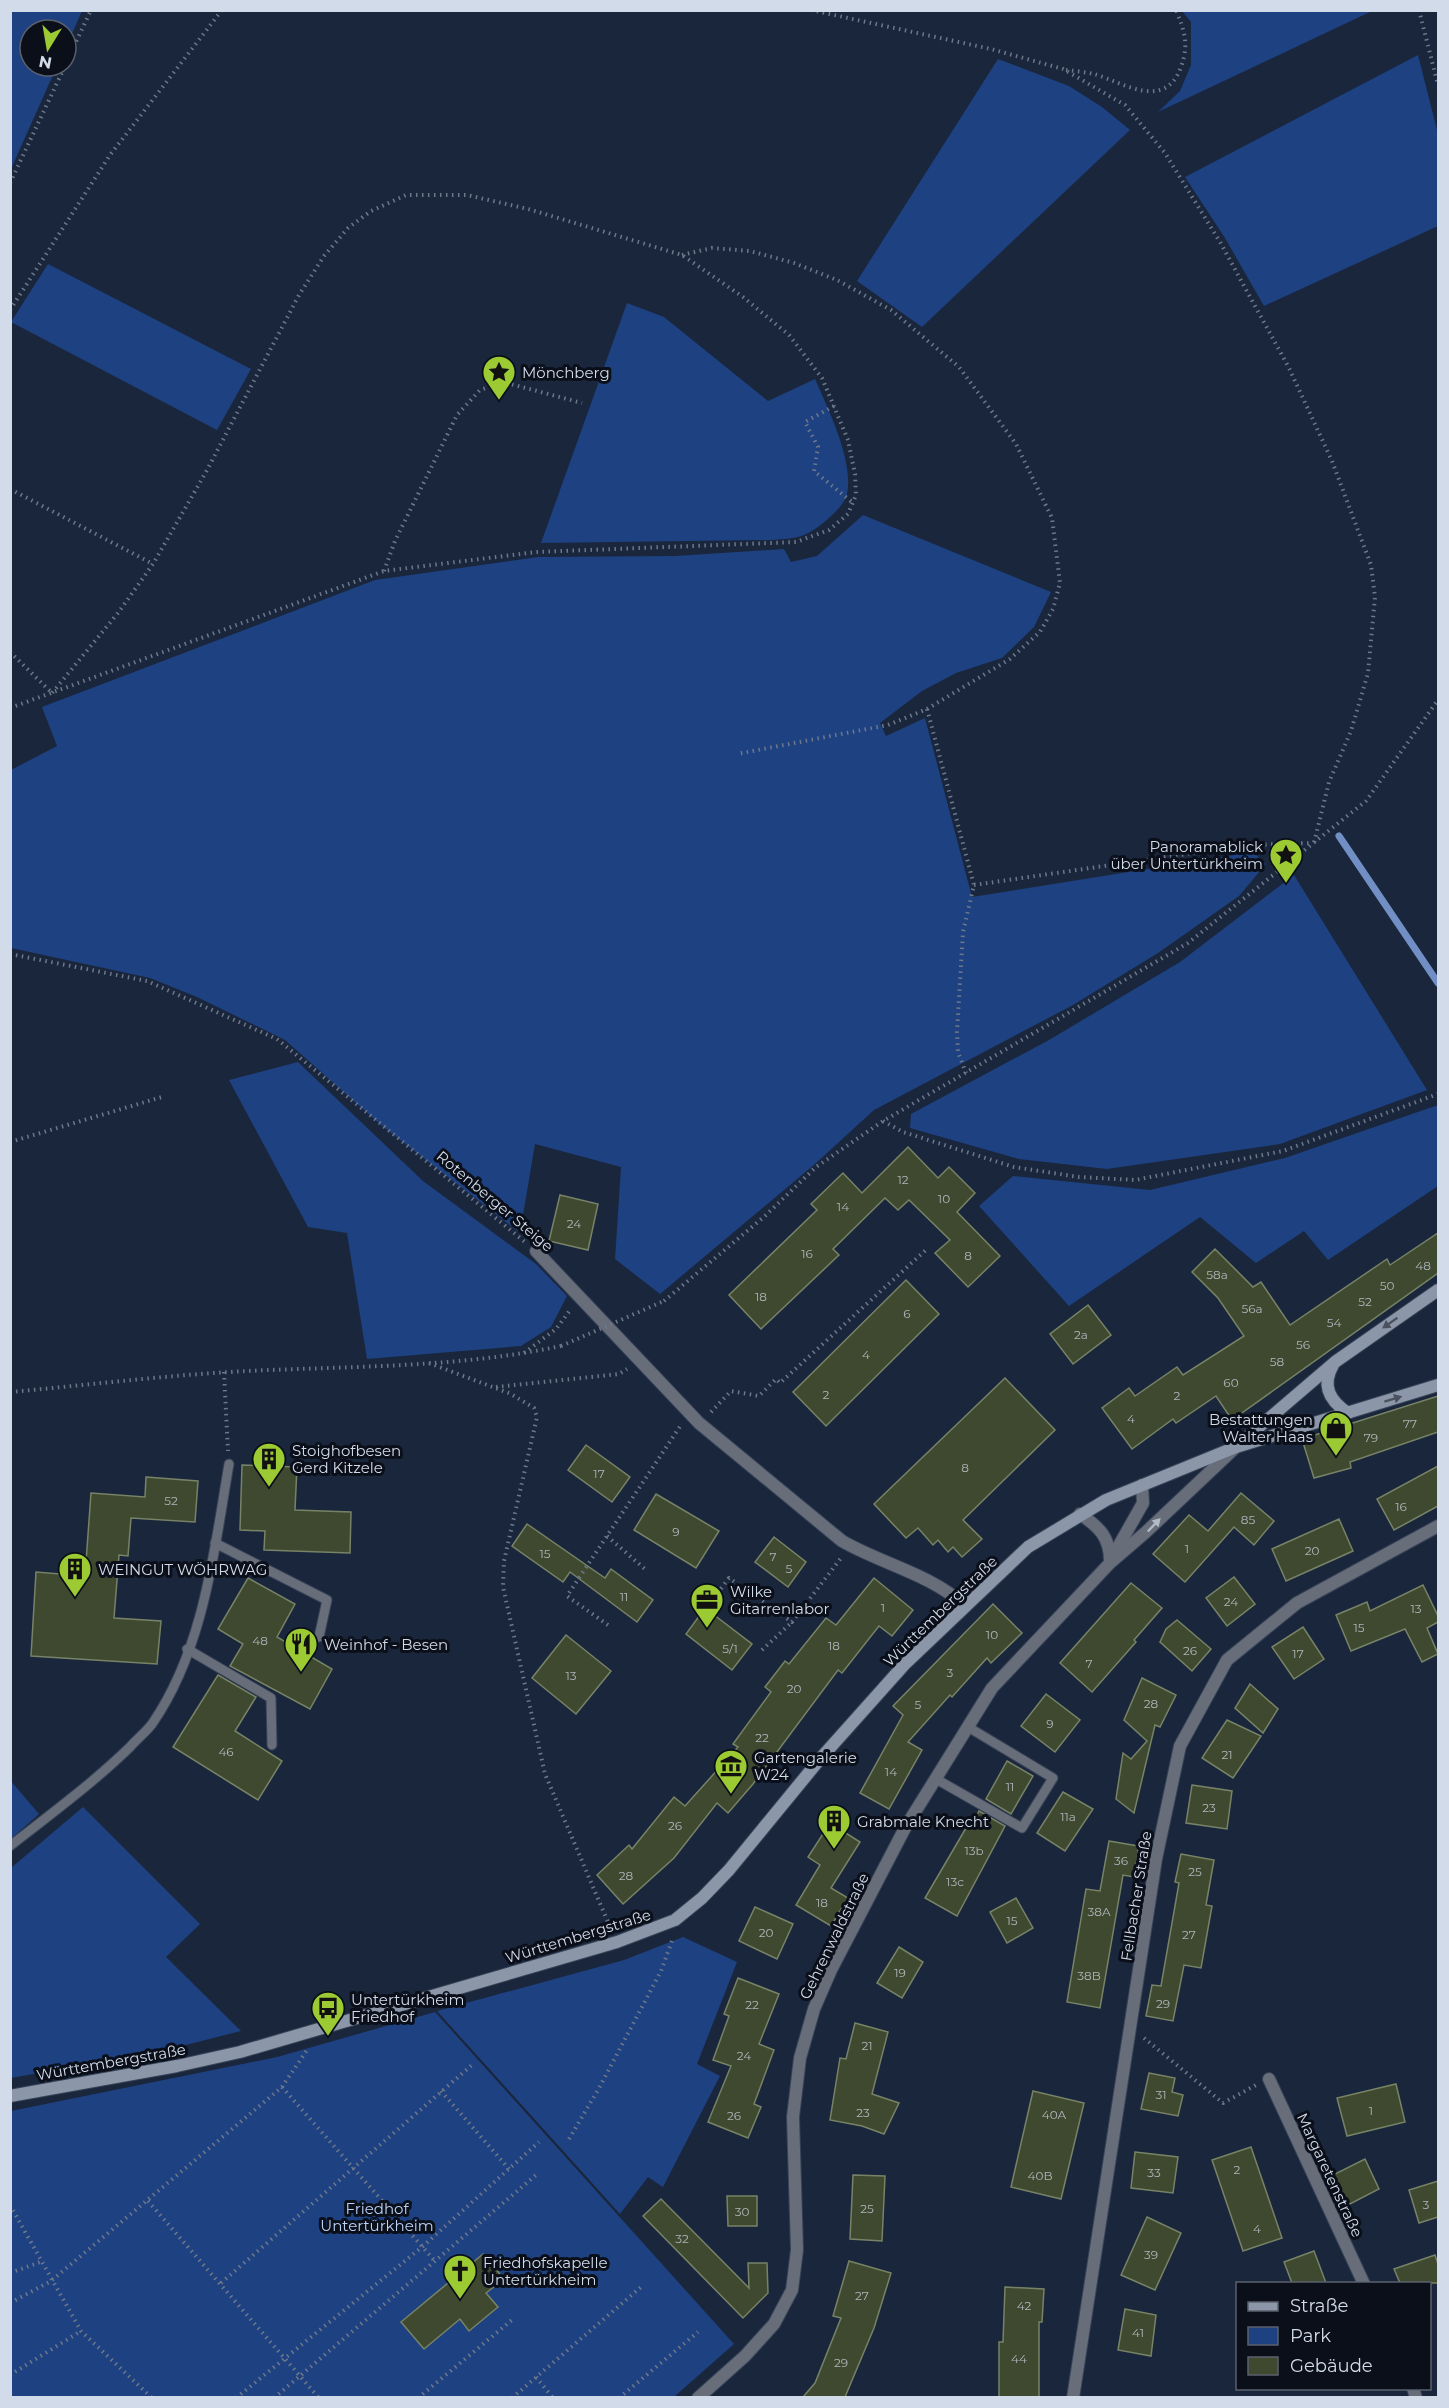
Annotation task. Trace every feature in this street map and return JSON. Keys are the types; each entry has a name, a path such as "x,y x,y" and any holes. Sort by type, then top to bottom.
{"street":[{"name":"Rotenberger Steige","path":"536,1251 699,1423 850,1545 948,1591 964,1605"},
{"path":"1236,1447 1335,1362 1438,1290"},
{"path":"1335,1362 1327,1376 1327,1388 1334,1403 1348,1413"},
{"path":"1236,1447 1438,1385"},
{"name":"Württembergstraße","path":"10,2096 177,2066 315,2030 401,2003 617,1942 675,1920 729,1870 820,1759 904,1665 964,1605 1028,1547 1080,1514 1142,1485 1236,1447"},
{"name":"Gehrenwaldstraße","path":"699,2397 745,2356 774,2324 792,2290 797,2250 793,2117 800,2058 814,2009 831,1970 905,1828 993,1688 1110,1563 1236,1447"},
{"name":"Gehrenwaldstraße","path":"1110,1563 1143,1503 1142,1485"},
{"path":"1080,1514 1096,1524 1107,1538 1110,1563"},
{"name":"Fellbacher Straße","path":"1073,2397 1156,1858 1180,1746 1227,1660 1297,1603 1438,1526"},
{"name":"Margaretenstraße","path":"1269,2079 1364,2282"}],"lane":[{"path":"10,1846 110,1767 151,1725 175,1683 188,1649 209,1576 229,1464"},
{"path":"215,1543 327,1600 319,1637"},
{"path":"188,1649 271,1698 272,1745"},
{"path":"936,1779 1023,1828 1053,1778 968,1728"}],"path":[{"path":"78,37 91,10"},
{"path":"10,310 110,155 222,10"},
{"path":"811,10 991,49 1094,75 1149,92 1166,87 1179,73 1186,52 1186,33 1176,10"},
{"path":"1419,10 1438,85"},
{"path":"1063,69 1125,105 1165,153 1220,242 1289,368 1360,530 1371,565 1375,597 1368,673 1351,731 1329,782 1314,843"},
{"path":"10,183 59,78"},
{"path":"10,708 52,693 384,571 536,552 796,542 829,530 848,514 856,495 855,474 848,441 822,378 789,335 743,297 682,255 528,209 467,195 406,195 370,211 348,228 324,256 299,295 206,472 153,564 118,613 52,693"},
{"path":"682,255 712,248 750,251 794,263 837,280 891,310 959,367 1016,444 1052,518 1060,582 1053,609 1040,632 1010,659 927,709 888,725 737,754"},
{"path":"384,571 395,541 457,415 480,390 503,382 582,403"},
{"path":"834,406 805,422 818,447 814,471 853,503"},
{"path":"10,489 153,564"},
{"path":"10,652 52,693"},
{"path":"10,1392 224,1372 429,1363 522,1354 561,1346 664,1300 765,1216 816,1167 883,1121 1188,943 1366,801 1438,700"},
{"path":"927,709 974,885 963,932 957,1032 958,1052 966,1073"},
{"path":"974,885 1248,845 1314,843"},
{"name":"Rotenberger Steige","path":"10,954 147,981 277,1039 536,1251"},
{"path":"883,1121 903,1132 1014,1167 1079,1177 1134,1180 1283,1151 1438,1094"},
{"path":"10,1142 162,1097"},
{"path":"699,1423 731,1390 759,1396 776,1379 780,1383 928,1248"},
{"path":"522,1354 556,1329 567,1317 573,1307 575,1291"},
{"path":"429,1363 494,1387 534,1408 537,1417 504,1561 503,1587 545,1774 617,1942"},
{"path":"224,1372 229,1464"},
{"path":"494,1387 619,1374"},
{"path":"608,1625 567,1596 690,1412"},
{"path":"607,1536 646,1570"},
{"path":"762,1650 792,1622 850,1545"},
{"path":"710,1603 729,1578 792,1622"},
{"path":"569,2139 598,2090 661,1971 672,1943 675,1920"},
{"path":"10,2303 51,2281 282,2087 303,2060 315,2030"},
{"path":"1146,2039 1223,2103 1269,2079"},
{"path":"221,2283 472,2065"},
{"path":"282,2087 434,2260"},
{"path":"441,2091 509,2169"},
{"path":"236,2397 422,2247 539,2142"},
{"path":"274,2397 536,2175"},
{"path":"148,2200 319,2397"},
{"path":"10,2205 13,2216 43,2261 51,2281 81,2331 152,2397"},
{"path":"10,2273 43,2261"},
{"path":"512,2397 641,2287"},
{"path":"418,2397 512,2320"},
{"path":"10,2375 81,2331"},
{"path":"619,2397 698,2332"},
{"path":"536,2377 553,2397"},
{"path":"10,2393 13,2397"}],"green space":[{"path":"11,10 82,11 78,20 78,18 18,18 18,78 52,78 11,169"},
{"path":"1182,11 1372,11 1158,112 1180,91 1191,65 1191,22"},
{"path":"1418,55 1438,134 1438,226 1264,306 1225,238 1185,177"},
{"path":"998,59 1069,86 1102,107 1130,130 922,327 857,281"},
{"path":"48,264 251,369 217,430 11,322"},
{"path":"627,303 664,317 768,401 815,379 833,420 847,466 848,481 845,500 829,518 804,535 784,539 541,543"},
{"path":"863,515 1051,592 1034,627 1002,658 956,673 922,691 880,723 886,736 925,718 972,897 1253,852 1266,864 1239,896 1158,953 1073,1005 874,1110 815,1164 660,1294 615,1259 621,1167 535,1144 520,1233 381,1125 285,1040 197,997 150,978 11,948 11,770 57,746 42,707 375,580 538,557 675,556 784,549 791,562 817,556"},
{"path":"1294,875 1427,1090 1280,1144 1107,1169 1019,1159 910,1128 911,1114 1049,1040 1180,962"},
{"path":"298,1062 423,1181 536,1264 567,1296 551,1327 521,1346 367,1359 347,1233 308,1227 229,1080"},
{"path":"1438,1105 1438,1186 1328,1260 1304,1231 1256,1263 1200,1217 1069,1306 979,1206 1013,1176 1150,1190 1285,1158"},
{"path":"10,1780 39,1814 11,1839 10,1839"},
{"path":"83,1807 200,1924 166,1957 241,2031 158,2052 11,2078 11,1868"},
{"path":"683,1937 737,1962 697,2064 720,2076 663,2187 648,2177 620,2214 437,2011 624,1960"},
{"name":"Friedhof Untertürkheim","path":"435,2012 734,2344 674,2397 11,2398 11,2111 277,2057"}],"building":[{"path":"908,1147 938,1178 949,1167 975,1193 957,1212 1000,1256 968,1287 935,1253 950,1240 909,1200 898,1210 885,1198 833,1249 839,1255 761,1329 729,1295 817,1210 811,1204 843,1173 862,1193"},
{"path":"560,1195 598,1204 588,1250 549,1241"},
{"path":"1438,1233 1438,1273 1232,1420 1216,1396 1176,1423 1173,1419 1132,1449 1102,1408 1129,1388 1135,1396 1177,1367 1183,1375 1244,1336 1218,1298 1192,1272 1215,1249 1253,1287 1261,1282 1290,1325 1387,1259 1390,1265"},
{"path":"906,1280 939,1314 826,1426 793,1392"},
{"path":"1088,1305 1111,1335 1073,1364 1050,1334"},
{"path":"1005,1378 1055,1430 963,1520 982,1539 962,1557 953,1547 948,1552 938,1540 933,1545 918,1528 906,1538 874,1504"},
{"path":"1438,1396 1438,1432 1350,1462 1351,1468 1314,1478 1302,1439"},
{"path":"586,1445 630,1477 612,1502 568,1470"},
{"name":"Stoighofbesen Gerd Kitzele","path":"242,1465 297,1467 295,1510 351,1512 350,1553 264,1550 265,1531 240,1530"},
{"path":"1438,1466 1438,1506 1394,1530 1377,1499"},
{"name":"WEINGUT WÖHRWAG","path":"146,1477 198,1481 195,1522 131,1518 128,1556 119,1555 114,1618 161,1621 157,1664 31,1656 36,1572 85,1576 91,1493 145,1497"},
{"path":"1241,1493 1274,1521 1254,1545 1234,1527 1185,1582 1153,1554 1189,1515 1208,1531"},
{"path":"656,1494 719,1531 696,1568 634,1530"},
{"path":"1339,1519 1353,1551 1286,1581 1272,1549"},
{"path":"527,1524 605,1578 611,1569 653,1600 637,1622 570,1572 563,1582 512,1546"},
{"path":"774,1537 806,1562 788,1587 755,1562"},
{"path":"1234,1577 1255,1604 1227,1626 1206,1598"},
{"path":"248,1578 295,1604 277,1637 332,1669 310,1709 230,1666 243,1644 218,1629"},
{"path":"874,1578 913,1610 892,1636 879,1626 842,1673 838,1670 753,1784 728,1813 717,1803 674,1858 623,1904 597,1875 629,1845 632,1849 674,1797 685,1806 738,1747 733,1744 771,1692 765,1687 785,1661 789,1664 826,1618 836,1625"},
{"path":"1131,1583 1162,1608 1092,1692 1060,1663"},
{"path":"1423,1585 1438,1616 1438,1622 1427,1628 1438,1654 1422,1662 1405,1629 1351,1651 1336,1615 1367,1602 1370,1611"},
{"path":"993,1604 1022,1633 991,1663 987,1658 908,1742 922,1750 889,1809 860,1793 903,1715 893,1706"},
{"path":"705,1608 752,1644 732,1670 686,1634"},
{"path":"1177,1620 1211,1649 1192,1671 1160,1642 1166,1629"},
{"path":"1303,1627 1324,1659 1294,1679 1272,1647"},
{"path":"566,1635 611,1671 576,1714 532,1678"},
{"path":"218,1675 256,1697 235,1731 282,1761 258,1800 173,1747"},
{"path":"1142,1678 1176,1695 1160,1727 1155,1725 1134,1813 1116,1799 1123,1753 1131,1759 1147,1741 1124,1720"},
{"path":"1250,1684 1278,1709 1263,1733 1235,1708"},
{"path":"1046,1694 1080,1720 1055,1752 1021,1726"},
{"path":"1227,1720 1261,1736 1233,1778 1202,1758"},
{"path":"1007,1761 1033,1776 1011,1814 986,1799"},
{"path":"1192,1785 1232,1791 1227,1829 1186,1823"},
{"path":"1063,1792 1093,1809 1065,1851 1037,1833"},
{"path":"979,1811 1005,1826 957,1916 925,1898 973,1816 976,1817"},
{"path":"830,1823 860,1842 831,1888 848,1898 831,1926 796,1905 820,1865 808,1857"},
{"path":"1109,1841 1138,1846 1138,1854 1134,1877 1123,1875 1100,2008 1067,2002 1086,1889 1100,1891"},
{"path":"1181,1854 1214,1860 1206,1905 1212,1906 1201,1968 1184,1965 1173,2021 1146,2016 1152,1985 1161,1986 1179,1883 1175,1882"},
{"path":"1016,1898 1033,1928 1007,1943 990,1912"},
{"path":"755,1907 793,1924 777,1959 739,1941"},
{"path":"899,1947 923,1962 902,1998 877,1983"},
{"path":"738,1978 779,1994 759,2044 774,2050 754,2104 761,2107 748,2138 708,2122 731,2066 713,2060 729,2016 724,2014"},
{"path":"855,2023 888,2032 872,2094 899,2103 884,2134 862,2126 830,2120 840,2058 846,2059"},
{"path":"1149,2073 1175,2078 1172,2092 1183,2095 1178,2116 1141,2109"},
{"path":"1396,2084 1405,2122 1347,2136 1337,2098"},
{"path":"1033,2091 1084,2103 1061,2199 1011,2187"},
{"path":"1251,2147 1282,2238 1243,2251 1212,2160"},
{"path":"1135,2152 1178,2157 1173,2193 1131,2188"},
{"path":"1365,2159 1379,2189 1348,2205 1333,2175"},
{"path":"853,2175 885,2176 882,2241 850,2239"},
{"path":"1438,2181 1438,2217 1419,2223 1409,2190"},
{"path":"727,2196 757,2196 757,2226 728,2226"},
{"path":"661,2199 749,2288 748,2263 767,2263 768,2293 743,2318 643,2216"},
{"path":"1147,2217 1181,2233 1155,2290 1121,2275"},
{"path":"1314,2251 1326,2282 1292,2282 1284,2262"},
{"name":"Friedhofskapelle Untertürkheim","path":"483,2254 504,2279 486,2293 498,2307 469,2331 460,2319 424,2349 401,2322"},
{"path":"1435,2255 1438,2264 1438,2283 1400,2282 1394,2269"},
{"path":"849,2261 891,2273 874,2328 845,2397 803,2397 815,2383 841,2318 833,2316"},
{"path":"1005,2287 1044,2289 1042,2322 1039,2322 1039,2397 999,2397 999,2342 1003,2342"},
{"path":"1125,2309 1156,2315 1151,2356 1118,2350"}],"waterway":[{"path":"1339,836 1438,983"}],"place":[{"name":"Mönchberg","path":"499,401"},
{"name":"Panoramablick über Untertürkheim","path":"1286,884"},
{"name":"Bestattungen Walter Haas","path":"1336,1457"},
{"name":"Stoighofbesen Gerd Kitzele","path":"269,1488"},
{"name":"WEINGUT WÖHRWAG","path":"75,1598"},
{"name":"Wilke Gitarrenlabor","path":"707,1629"},
{"name":"Weinhof - Besen","path":"301,1673"},
{"name":"Gartengalerie W24","path":"731,1795"},
{"name":"Grabmale Knecht","path":"834,1850"},
{"name":"Untertürkheim Friedhof","path":"328,2037"},
{"name":"Friedhofskapelle Untertürkheim","path":"460,2300"}]}
